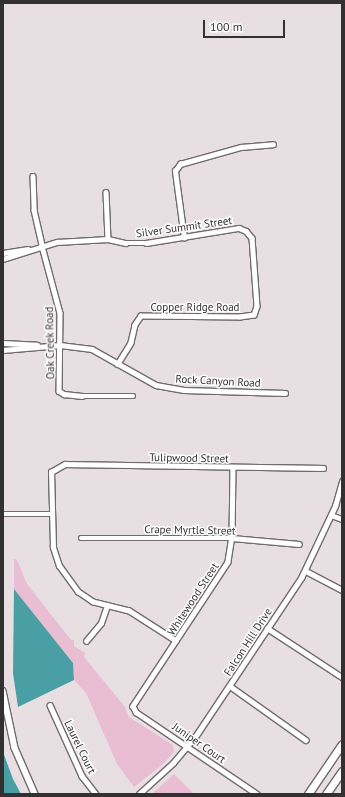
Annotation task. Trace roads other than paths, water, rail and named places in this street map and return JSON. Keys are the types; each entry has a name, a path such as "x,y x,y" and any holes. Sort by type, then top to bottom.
{"main road":[{"path":"308,794 342,744"},
{"path":"326,794 342,770"}],"street":[{"path":"184,238 175,171 180,164 241,147 273,144"},
{"name":"Oak Creek Road","path":"33,176 34,210 42,246 57,296 60,313 60,390 64,394 132,396"},
{"path":"106,192 108,239"},
{"name":"Silver Summit Street","path":"3,259 56,242 108,239 126,243 146,243 239,228 246,231 252,238 257,306 254,315"},
{"name":"Silver Summit Street","path":"3,253 29,250"},
{"name":"Copper Ridge Road","path":"118,364 130,343 135,325 141,316 240,317 254,315"},
{"name":"Rock Canyon Road","path":"3,343 60,345 92,348 156,385 184,390 285,392"},
{"name":"Rock Canyon Road","path":"3,350 40,345"},
{"name":"Tulipwood Street","path":"51,514 51,472 56,467 66,464 233,468 323,468"},
{"name":"Whitewood Street","path":"133,706 228,562 232,538 233,468"},
{"name":"Falcon Hill Drive","path":"139,794 174,763 187,747 230,686 306,571 331,515 342,481"},
{"path":"3,514 51,514 53,547 59,566 78,592 93,602 129,612 176,641"},
{"path":"331,515 342,519"},
{"name":"Crape Myrtle Street","path":"81,538 232,538 299,544"},
{"path":"306,571 342,590"},
{"path":"86,640 101,623 107,606"},
{"path":"268,628 342,677"},
{"path":"230,686 306,740"},
{"path":"3,692 15,748 35,794"},
{"name":"Laurel Court","path":"50,705 82,776 96,794"},
{"name":"Juniper Court","path":"133,706 136,712 257,794"}],"water":[{"path":"14,589 73,663 74,680 18,707 13,673"},
{"path":"3,752 13,779 21,794 3,794"}]}
